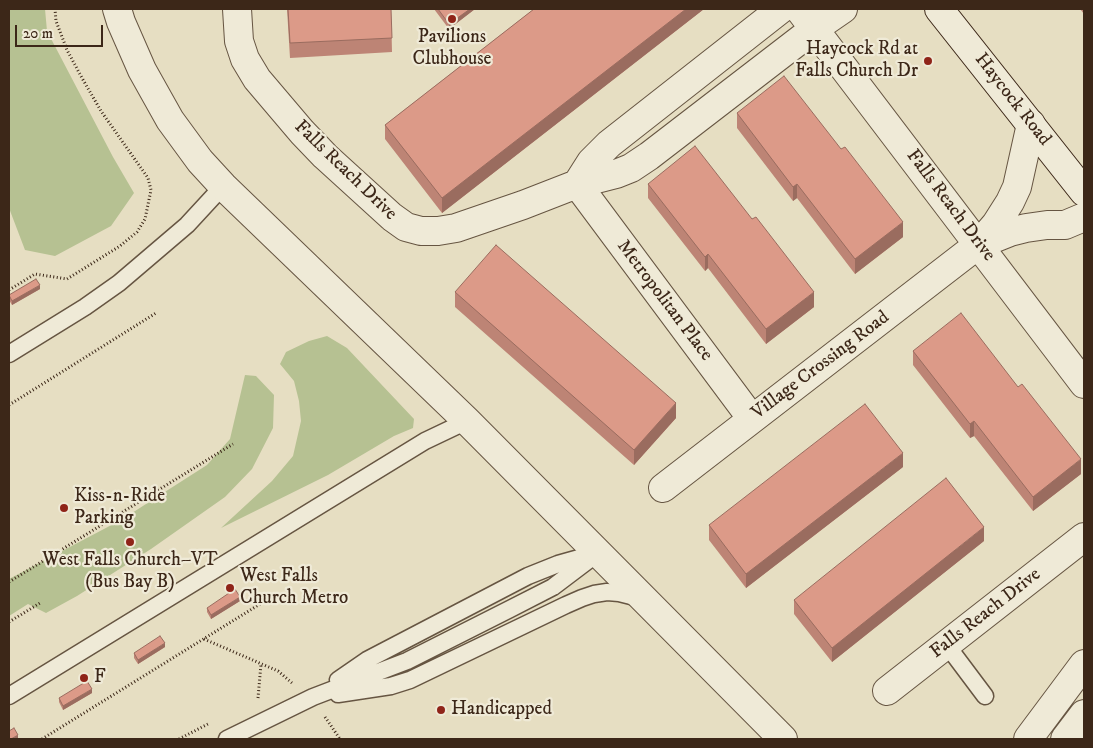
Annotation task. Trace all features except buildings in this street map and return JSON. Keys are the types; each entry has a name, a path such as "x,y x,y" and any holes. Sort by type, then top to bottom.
{"street":[{"path":"117,9 142,70 170,120 200,161 467,421 782,736"},
{"name":"Falls Reach Drive","path":"237,9 239,40 245,59 257,79 325,156 392,217 406,227 422,232 456,228 577,184 631,168 644,160 807,19 843,9"},
{"path":"577,184 590,162 609,144 781,9"},
{"name":"Haycock Road","path":"940,9 1084,192"},
{"name":"Falls Reach Drive","path":"807,19 1084,384"},
{"name":"Village Crossing Road","path":"663,488 979,244 996,224 1017,187 1031,124"},
{"name":"Metropolitan Place","path":"577,184 752,418"},
{"name":"Village Crossing Road","path":"979,244 1021,229 1034,226 1065,225 1084,218"},
{"name":"Falls Reach Drive","path":"887,690 1084,537"},
{"path":"1028,739 1084,664"},
{"path":"1066,739 1084,714"}],"lane":[{"path":"9,354 85,307 119,283 188,225 224,186"},
{"path":"9,696 425,441 467,421"},
{"path":"227,739 313,697 367,660 528,576 558,564 598,553"},
{"path":"313,697 369,690 410,680 566,605 594,594 619,593 645,599"},
{"path":"946,644 985,696"}],"path":[{"path":"9,290 35,274 68,279 120,246 137,232 145,219 151,190 148,178 101,111 67,50 56,21 55,9"},
{"path":"9,405 156,313"},
{"path":"9,582 233,444"},
{"path":"9,622 40,603"},
{"path":"42,739 260,604"},
{"path":"203,639 278,672 291,683"},
{"path":"258,699 260,664"}],"green space":[{"path":"9,9 45,9 47,31 134,193 111,226 55,256 25,250 9,208"},
{"path":"327,336 347,348 414,419 413,428 394,436 328,475 221,528 272,481 293,456 301,421 299,401 294,381 280,364 286,352 309,341"},
{"path":"245,375 256,376 274,395 273,428 252,469 225,497 151,549 77,596 46,613 28,604 9,616 9,579 121,520 207,465 230,439"}],"place":[{"name":"Pavilions Clubhouse","path":"452,19"},
{"name":"Haycock Rd at Falls Church Dr","path":"928,61"},
{"name":"Kiss-n-Ride Parking","path":"64,508"},
{"name":"West Falls Church–VT (Bus Bay B)","path":"130,542"},
{"name":"West Falls Church Metro","path":"230,588"},
{"name":"F","path":"84,678"},
{"name":"Handicapped","path":"441,710"}]}
